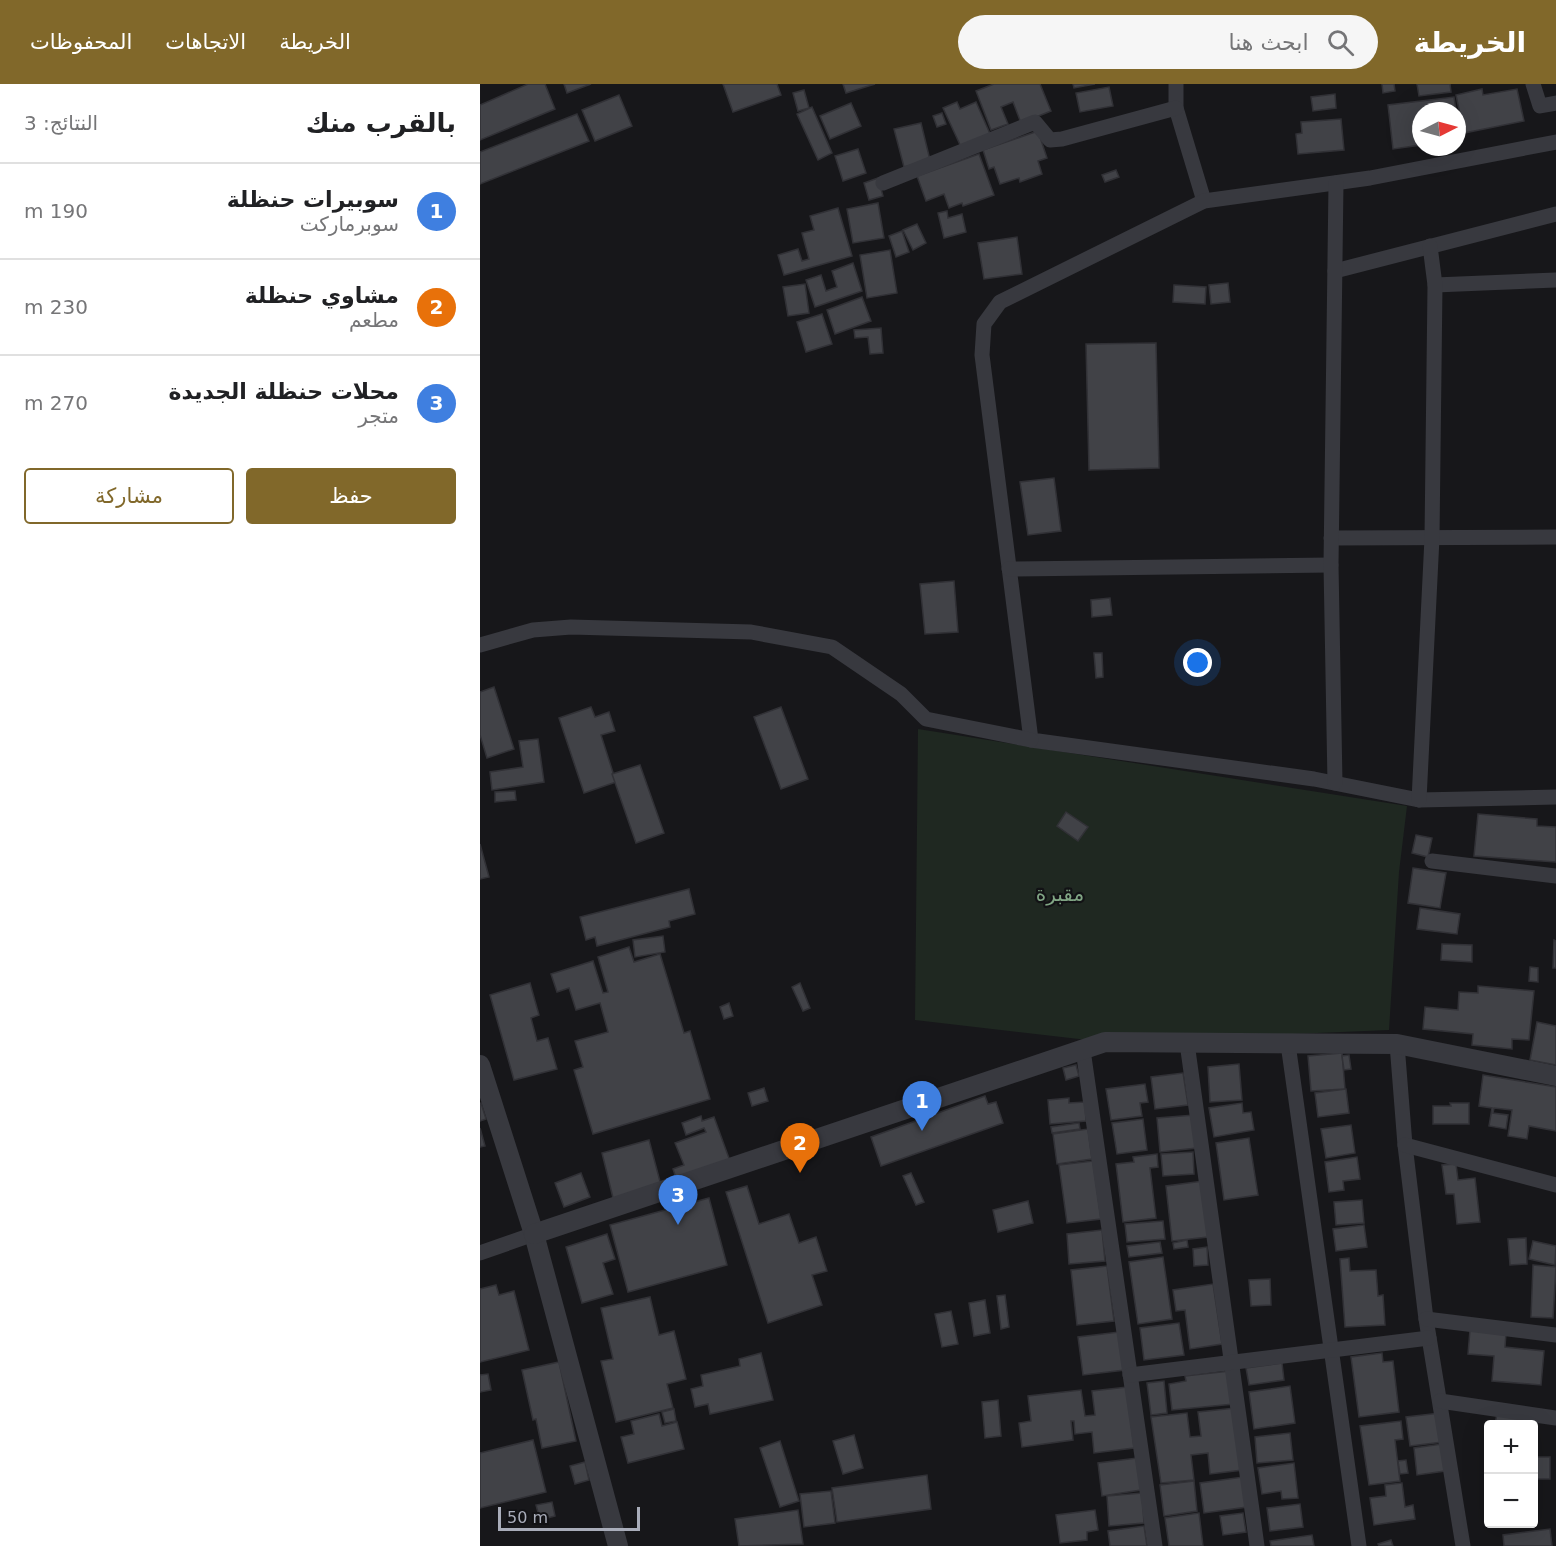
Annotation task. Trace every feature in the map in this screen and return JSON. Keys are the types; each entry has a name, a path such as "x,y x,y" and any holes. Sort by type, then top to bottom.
{"street":[{"path":"1176,84 1176,108 1204,201"},
{"path":"1533,84 1540,106 1556,103"},
{"path":"883,183 1035,122 1050,140 1062,139 1176,108"},
{"path":"1031,740 982,355 984,324 1000,302 1204,201 1370,178 1556,142"},
{"path":"1335,783 1331,538 1336,183"},
{"path":"1335,271 1556,214"},
{"path":"1419,800 1432,538 1436,285 1430,246"},
{"path":"1436,285 1556,280"},
{"path":"1331,538 1556,537"},
{"path":"1009,569 1331,565"},
{"path":"480,645 533,630 571,627 751,632 832,647 901,694 926,719 1031,740 1335,783 1419,800 1556,797"},
{"path":"1432,861 1556,876"},
{"path":"480,1253 1105,1042 1397,1044 1556,1076"},
{"path":"1187,1043 1257,1546"},
{"path":"1288,1044 1359,1546"},
{"path":"1397,1044 1405,1145 1426,1319 1463,1546"},
{"path":"1083,1050 1155,1546"},
{"path":"480,1065 534,1234 618,1546"},
{"path":"1405,1145 1556,1185"},
{"path":"1426,1319 1556,1335"},
{"path":"1130,1374 1430,1338"},
{"path":"1440,1401 1556,1418"}],"green space":[{"name":"مقبرة","path":"918,729 1407,806 1399,872 1389,1030 1105,1042 915,1020"}],"building":[{"path":"528,84 545,84 555,109 480,140 480,105"},
{"path":"564,84 591,84 567,93"},
{"path":"723,84 777,84 781,95 733,112"},
{"path":"843,84 875,84 846,93"},
{"path":"994,84 1040,84 1051,111 1021,123 1013,102 1001,107 1008,124 991,130 976,91"},
{"path":"1073,84 1095,84 1074,88"},
{"path":"1382,84 1394,84 1395,91 1383,93"},
{"path":"1417,84 1450,84 1451,92 1419,96"},
{"path":"1109,87 1113,106 1080,112 1076,93"},
{"path":"1482,89 1483,95 1517,89 1524,121 1466,133 1466,102 1457,102 1456,95"},
{"path":"804,90 809,108 798,111 793,93"},
{"path":"1335,94 1336,108 1313,111 1311,97"},
{"path":"619,95 632,126 595,141 582,110"},
{"path":"1454,97 1455,102 1413,102"},
{"path":"957,102 960,109 976,102 991,136 962,149 943,108"},
{"path":"1412,102 1412,146 1393,149 1388,105"},
{"path":"851,103 861,126 830,139 820,116"},
{"path":"812,107 832,153 818,160 797,114"},
{"path":"942,113 946,124 937,127 933,116"},
{"path":"577,114 589,141 480,184 480,152"},
{"path":"1341,119 1344,150 1298,154 1296,134 1302,133 1301,122"},
{"path":"921,123 930,160 904,167 894,129"},
{"path":"1038,131 1047,158 1038,161 1042,174 1020,182 1019,178 1000,184 994,167 989,169 983,150"},
{"path":"858,149 866,173 843,181 835,156"},
{"path":"979,154 994,195 963,206 962,203 949,208 944,194 926,201 917,176"},
{"path":"1116,170 1119,177 1105,182 1102,175"},
{"path":"878,178 883,196 869,200 864,183"},
{"path":"878,203 884,238 853,243 847,209"},
{"path":"838,208 852,256 784,275 778,255 798,249 802,261 809,259 802,233 814,230 810,216"},
{"path":"947,211 948,218 962,214 966,232 944,238 938,213"},
{"path":"917,224 926,243 913,250 903,230"},
{"path":"902,231 909,252 896,257 889,236"},
{"path":"1017,237 1022,274 984,279 978,243"},
{"path":"890,250 897,293 867,298 860,255"},
{"path":"853,263 862,291 815,307 806,280 821,275 826,291 837,287 832,271"},
{"path":"1228,283 1230,302 1211,304 1209,285"},
{"path":"805,284 809,313 788,316 783,287"},
{"path":"1174,285 1206,287 1205,304 1173,302"},
{"path":"862,297 871,321 835,334 827,310"},
{"path":"822,314 832,344 806,352 797,322"},
{"path":"881,328 883,353 870,354 868,337 855,338 854,330"},
{"path":"1156,343 1159,468 1089,470 1086,344"},
{"path":"1054,478 1061,531 1028,535 1020,482"},
{"path":"954,581 958,632 925,634 920,584"},
{"path":"1110,598 1112,615 1092,617 1091,600"},
{"path":"1094,653 1102,653 1103,677 1096,678"},
{"path":"494,687 514,749 487,758 480,735 480,692"},
{"path":"591,707 595,717 609,712 615,731 601,735 616,782 584,793 559,718"},
{"path":"781,707 808,779 781,789 754,717"},
{"path":"538,739 544,782 492,790 490,772 523,767 519,741"},
{"path":"640,765 664,833 636,843 612,774"},
{"path":"515,791 516,800 495,802 495,792"},
{"path":"1066,812 1088,827 1078,841 1057,826"},
{"path":"1478,814 1537,819 1537,826 1556,827 1556,862 1474,856"},
{"path":"1416,835 1432,838 1428,857 1412,853"},
{"path":"480,844 489,877 480,879"},
{"path":"1413,868 1446,873 1440,908 1408,903"},
{"path":"689,889 695,914 669,921 670,927 597,946 595,937 586,940 580,917"},
{"path":"1420,908 1460,914 1457,934 1417,929"},
{"path":"663,936 665,952 635,957 633,940"},
{"path":"1554,940 1556,941 1556,968 1553,968"},
{"path":"1442,944 1472,945 1472,962 1441,960"},
{"path":"629,947 634,962 660,954 684,1033 690,1031 710,1099 593,1134 574,1070 583,1067 575,1041 608,1032 600,1003 576,1010 569,988 557,992 551,974 593,961 603,993 608,992 598,957"},
{"path":"1530,967 1538,968 1538,982 1529,981"},
{"path":"530,983 539,1015 531,1018 537,1041 548,1038 557,1069 514,1080 490,995"},
{"path":"800,983 810,1008 803,1011 792,987"},
{"path":"1478,986 1534,991 1529,1040 1512,1039 1512,1049 1472,1045 1473,1034 1423,1029 1425,1007 1458,1010 1459,992 1478,993"},
{"path":"729,1003 733,1016 724,1019 720,1007"},
{"path":"1537,1022 1556,1026 1556,1065 1530,1060"},
{"path":"1342,1053 1345,1089 1311,1091 1308,1056"},
{"path":"1349,1055 1351,1069 1344,1070 1342,1056"},
{"path":"1239,1064 1242,1100 1210,1102 1208,1067"},
{"path":"1076,1065 1079,1076 1066,1080 1063,1068"},
{"path":"1183,1073 1188,1105 1155,1109 1151,1077"},
{"path":"1483,1075 1556,1087 1556,1131 1529,1126 1527,1139 1508,1136 1512,1110 1494,1108 1493,1113 1508,1115 1506,1129 1489,1126 1492,1108 1479,1106"},
{"path":"1145,1084 1148,1102 1140,1103 1142,1116 1111,1120 1106,1089"},
{"path":"764,1088 768,1101 752,1106 748,1093"},
{"path":"1346,1089 1349,1113 1318,1117 1315,1093"},
{"path":"985,1096 988,1104 996,1102 1003,1123 881,1166 871,1137"},
{"path":"1069,1098 1069,1103 1085,1102 1086,1121 1050,1124 1048,1100"},
{"path":"1242,1103 1243,1113 1251,1112 1254,1130 1214,1137 1209,1108"},
{"path":"1450,1103 1469,1103 1469,1124 1433,1124 1433,1106 1451,1106"},
{"path":"480,1104 486,1119 480,1121"},
{"path":"1194,1115 1197,1148 1160,1152 1157,1118"},
{"path":"701,1116 702,1121 714,1117 730,1161 677,1181 673,1169 684,1165 675,1143 706,1132 704,1128 686,1135 682,1123"},
{"path":"1143,1119 1147,1150 1117,1154 1112,1123"},
{"path":"1079,1123 1080,1129 1052,1133 1051,1127"},
{"path":"1351,1125 1355,1153 1326,1158 1321,1129"},
{"path":"480,1128 485,1146 480,1147"},
{"path":"1088,1129 1092,1159 1057,1164 1053,1134"},
{"path":"1249,1138 1258,1195 1224,1200 1216,1143"},
{"path":"649,1140 662,1189 614,1202 602,1153"},
{"path":"1193,1152 1194,1174 1163,1176 1161,1154"},
{"path":"1157,1154 1158,1167 1150,1168 1156,1218 1123,1222 1116,1164 1134,1162 1133,1157"},
{"path":"1357,1157 1360,1179 1343,1181 1344,1190 1329,1192 1325,1162"},
{"path":"1093,1161 1101,1219 1067,1223 1059,1165"},
{"path":"1456,1164 1458,1180 1475,1178 1480,1222 1457,1224 1454,1194 1446,1194 1442,1165"},
{"path":"581,1173 590,1197 564,1207 555,1183"},
{"path":"911,1173 924,1202 916,1205 903,1176"},
{"path":"1203,1181 1208,1237 1172,1241 1166,1186"},
{"path":"747,1186 759,1224 789,1214 799,1243 816,1237 827,1271 812,1275 822,1305 768,1323 726,1192"},
{"path":"709,1198 727,1265 628,1292 610,1225"},
{"path":"1362,1200 1364,1223 1336,1225 1334,1202"},
{"path":"1028,1201 1033,1223 998,1232 993,1210"},
{"path":"1163,1221 1165,1239 1127,1242 1125,1224"},
{"path":"1364,1225 1367,1247 1336,1251 1333,1229"},
{"path":"1102,1230 1105,1261 1069,1264 1067,1234"},
{"path":"607,1234 615,1259 603,1263 613,1294 582,1303 566,1247"},
{"path":"1526,1238 1527,1264 1510,1265 1508,1239"},
{"path":"1187,1240 1188,1247 1174,1249 1173,1243"},
{"path":"1533,1241 1556,1246 1555,1265 1529,1259"},
{"path":"1160,1242 1162,1253 1129,1257 1127,1246"},
{"path":"1207,1247 1208,1265 1194,1266 1193,1249"},
{"path":"1163,1257 1172,1319 1138,1324 1129,1262"},
{"path":"1349,1258 1350,1271 1376,1270 1378,1296 1383,1295 1385,1325 1345,1327 1340,1259"},
{"path":"1533,1265 1556,1267 1553,1318 1531,1317"},
{"path":"1107,1266 1114,1321 1077,1325 1071,1270"},
{"path":"1270,1279 1271,1305 1251,1306 1249,1280"},
{"path":"1213,1284 1222,1344 1190,1349 1185,1310 1176,1311 1173,1290"},
{"path":"496,1285 499,1295 514,1291 529,1350 480,1362 480,1289"},
{"path":"1005,1295 1009,1327 1001,1329 997,1296"},
{"path":"650,1297 659,1335 674,1331 686,1379 667,1384 673,1408 616,1422 601,1361 613,1359 601,1308"},
{"path":"985,1300 990,1333 974,1336 969,1303"},
{"path":"951,1311 958,1344 942,1347 935,1314"},
{"path":"1179,1323 1184,1355 1144,1360 1140,1328"},
{"path":"1470,1330 1506,1333 1505,1347 1544,1351 1541,1385 1492,1381 1494,1356 1468,1354"},
{"path":"1119,1332 1125,1370 1083,1375 1078,1337"},
{"path":"761,1353 773,1400 710,1414 708,1404 695,1407 691,1389 703,1386 701,1375 740,1366 739,1359"},
{"path":"1382,1353 1383,1362 1393,1361 1399,1412 1359,1417 1351,1357"},
{"path":"559,1362 576,1441 542,1448 522,1370"},
{"path":"1282,1363 1284,1380 1249,1385 1246,1368"},
{"path":"1230,1371 1234,1404 1172,1410 1169,1384 1186,1381 1185,1376"},
{"path":"488,1374 491,1390 480,1392 480,1375"},
{"path":"1164,1381 1167,1413 1151,1415 1147,1383"},
{"path":"1290,1386 1295,1423 1254,1429 1249,1392"},
{"path":"1127,1387 1134,1448 1094,1453 1092,1432 1075,1434 1074,1421 1071,1421 1073,1440 1022,1447 1019,1423 1031,1421 1028,1396 1081,1390 1085,1416 1095,1415 1092,1391"},
{"path":"998,1400 1001,1436 985,1438 982,1402"},
{"path":"1235,1408 1243,1470 1210,1474 1208,1453 1191,1455 1194,1480 1161,1483 1151,1417 1187,1413 1190,1437 1201,1436 1198,1412"},
{"path":"674,1409 676,1421 665,1423 662,1412"},
{"path":"1440,1413 1443,1442 1410,1446 1406,1417"},
{"path":"659,1414 662,1426 677,1422 684,1449 628,1463 621,1437 634,1434 631,1421"},
{"path":"1497,1414 1524,1418 1524,1420 1496,1420"},
{"path":"1401,1421 1403,1439 1395,1440 1400,1481 1369,1485 1360,1426"},
{"path":"1290,1433 1293,1460 1257,1463 1255,1437"},
{"path":"854,1435 863,1468 843,1474 833,1441"},
{"path":"533,1440 546,1492 480,1508 480,1453"},
{"path":"780,1441 799,1501 780,1507 760,1448"},
{"path":"1442,1444 1445,1471 1417,1475 1414,1448"},
{"path":"1538,1457 1550,1457 1550,1479 1538,1479"},
{"path":"1137,1458 1141,1490 1102,1496 1098,1463"},
{"path":"1406,1460 1408,1473 1400,1474 1398,1461"},
{"path":"585,1462 589,1480 575,1484 570,1466"},
{"path":"1294,1463 1298,1498 1282,1499 1281,1491 1262,1494 1258,1468"},
{"path":"927,1475 931,1509 837,1522 832,1488"},
{"path":"1243,1477 1247,1507 1204,1513 1200,1483"},
{"path":"1194,1481 1197,1511 1164,1516 1160,1485"},
{"path":"1402,1483 1405,1507 1413,1505 1415,1519 1374,1525 1370,1498 1386,1496 1385,1485"},
{"path":"831,1491 835,1523 804,1527 800,1494"},
{"path":"1142,1493 1144,1523 1109,1526 1107,1496"},
{"path":"552,1502 555,1516 540,1520 536,1505"},
{"path":"1300,1504 1303,1527 1270,1531 1267,1508"},
{"path":"798,1510 803,1544 739,1546 735,1519"},
{"path":"1095,1510 1098,1530 1087,1532 1087,1540 1060,1543 1056,1515"},
{"path":"1199,1513 1203,1546 1169,1546 1165,1518"},
{"path":"1243,1513 1246,1532 1223,1535 1220,1516"},
{"path":"1144,1526 1147,1546 1110,1546 1108,1531"},
{"path":"1550,1529 1552,1546 1504,1546 1503,1535"},
{"path":"1312,1535 1314,1546 1271,1546 1270,1541"},
{"path":"1391,1540 1393,1546 1379,1546 1378,1544"}],"place":[{"name":"سوبيرات حنظلة","path":"922,1131"},
{"name":"مشاوي حنظلة","path":"800,1173"},
{"name":"محلات حنظلة الجديدة","path":"678,1225"}]}
